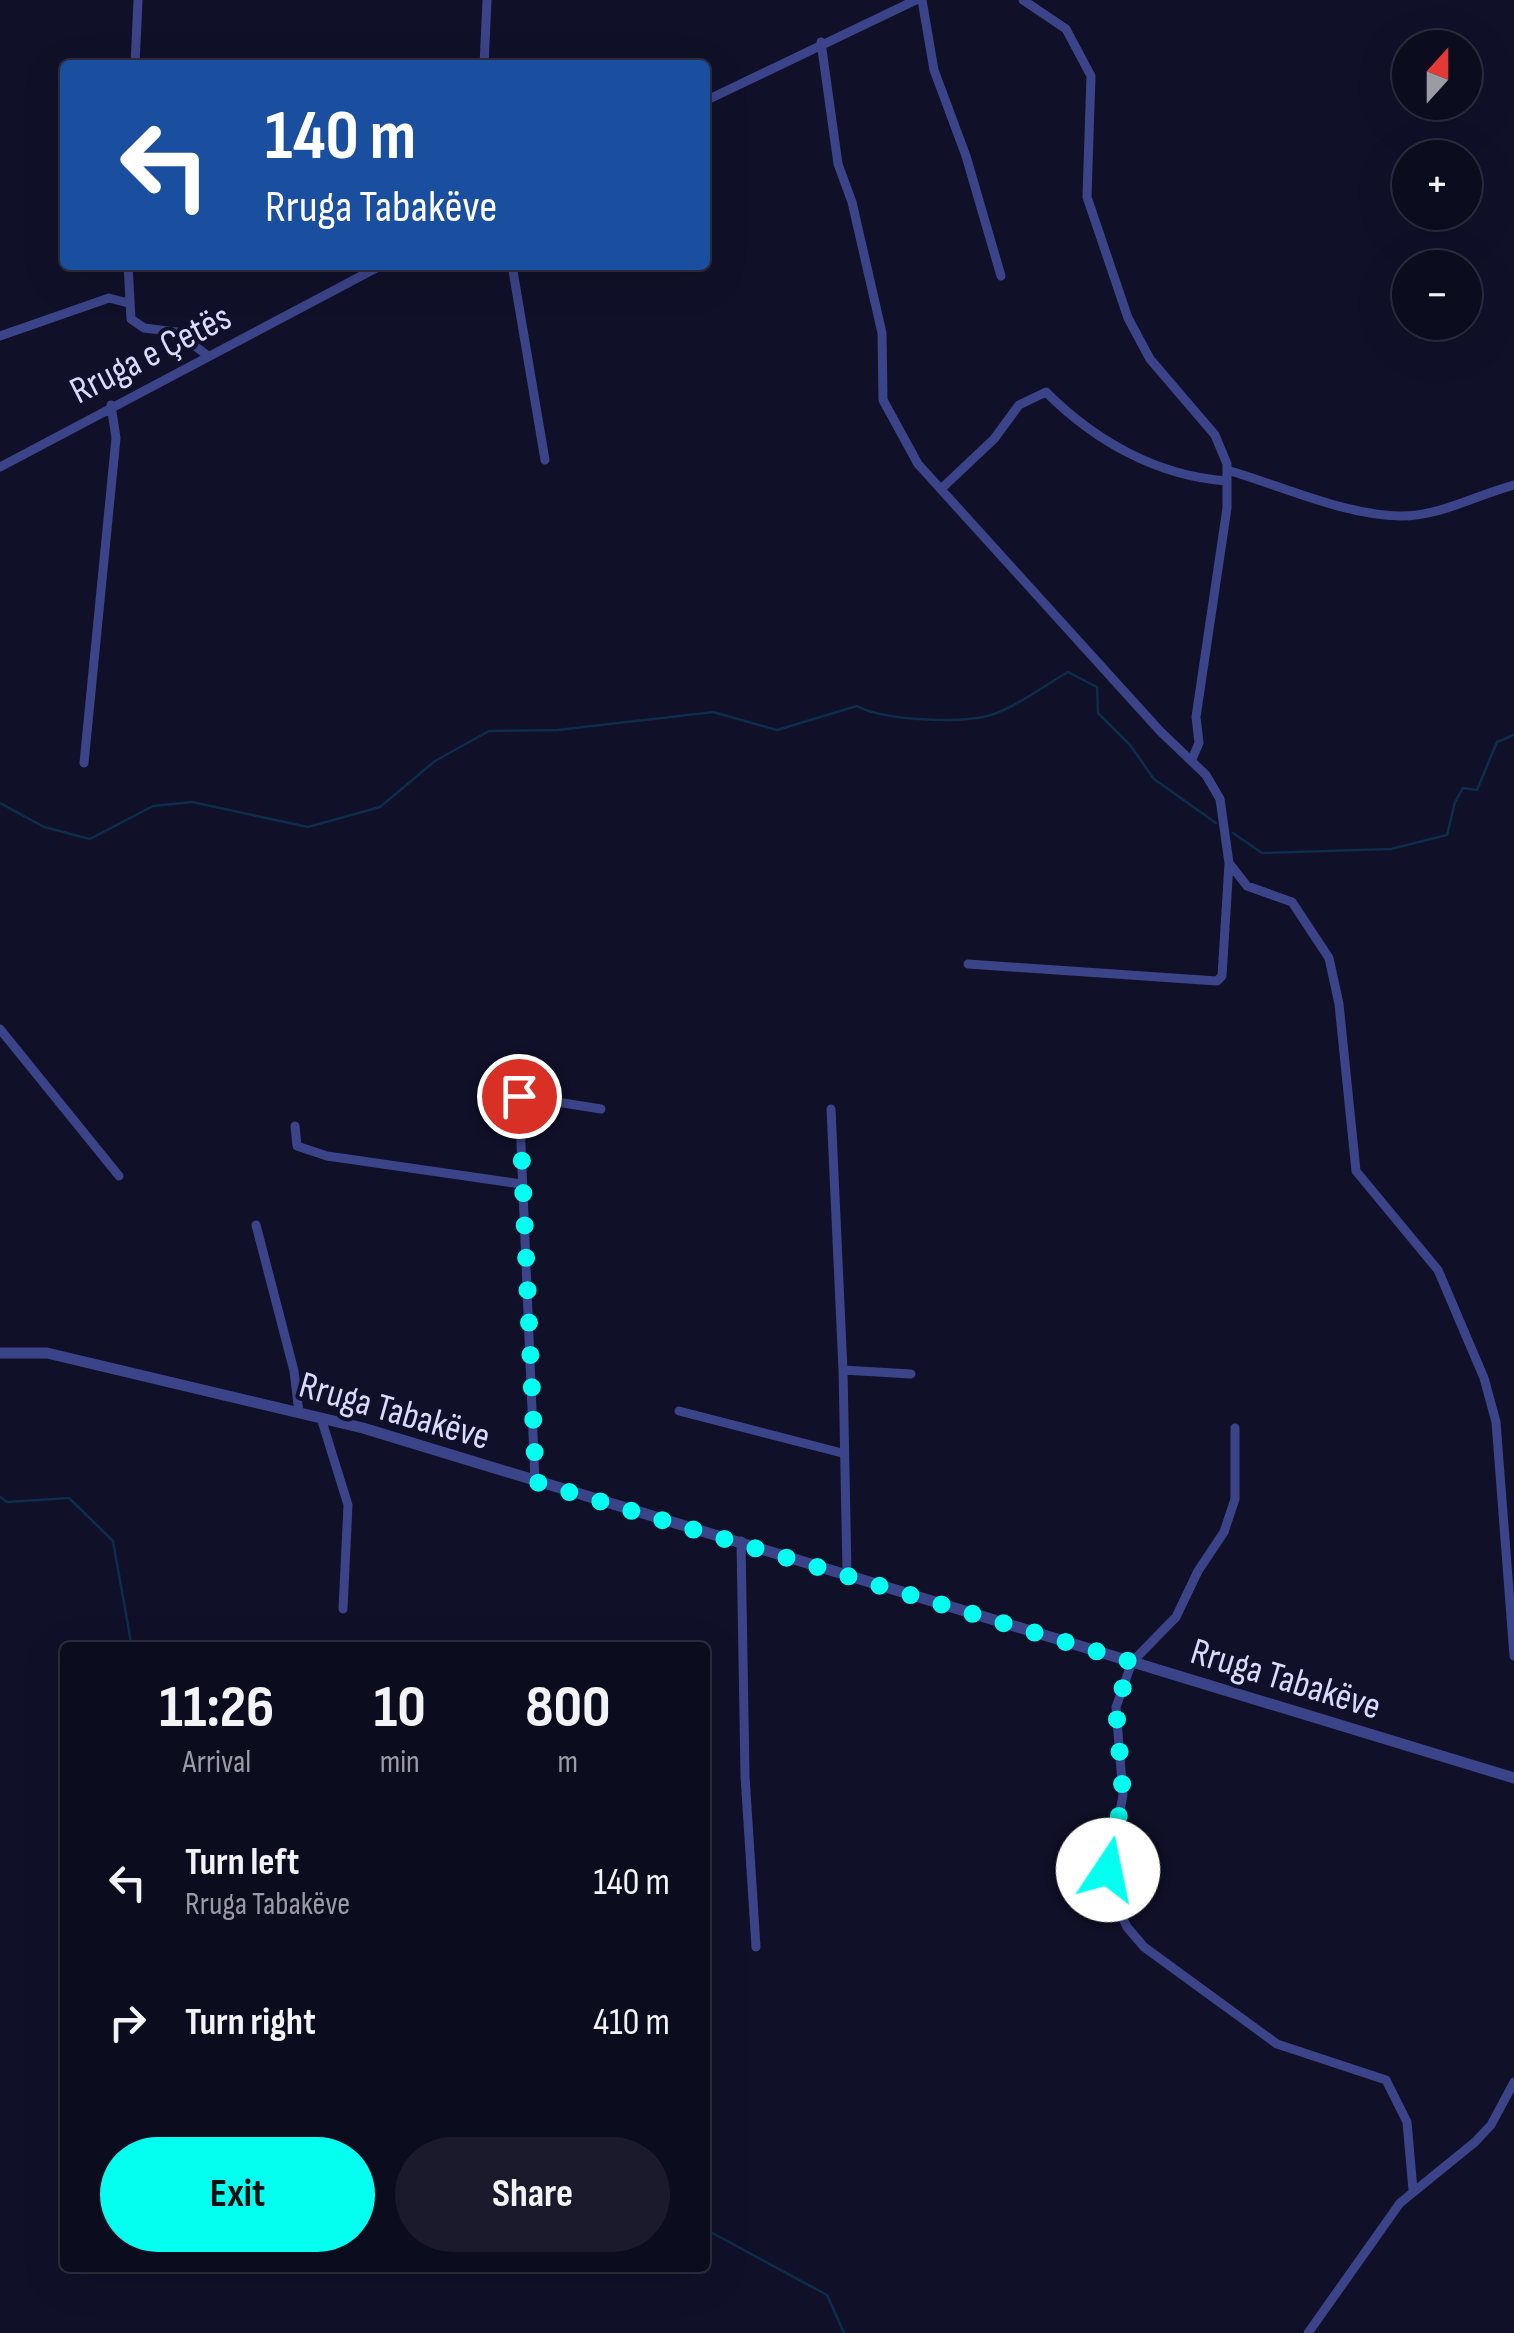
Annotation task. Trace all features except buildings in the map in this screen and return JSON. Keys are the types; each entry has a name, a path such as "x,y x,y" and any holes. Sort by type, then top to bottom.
{"street":[{"path":"135,60 138,0"},
{"path":"484,60 487,0"},
{"path":"710,98 901,2 919,0 934,70 966,156 1001,276"},
{"path":"1023,0 1066,30 1091,76 1087,198 1128,318 1150,359 1216,435 1227,470 1218,574 1196,717 1199,743 1192,760"},
{"path":"821,42 838,164 852,202 882,333 883,400 918,464 1192,760 1220,799 1229,863 1222,976 1217,981 968,964"},
{"path":"128,270 128,304 136,324 177,332 208,356"},
{"name":"Rruga e Çetës","path":"0,467 372,270"},
{"path":"513,270 546,460"},
{"path":"0,336 110,298 128,304"},
{"path":"940,490 994,439 1019,405 1046,392 1069,415 1140,460 1202,480 1227,482"},
{"path":"84,763 116,438 111,406"},
{"path":"1227,470 1359,511 1403,516 1453,508 1514,485"},
{"path":"1229,863 1247,886 1292,902 1329,958 1340,1004 1356,1171 1438,1270 1484,1378 1496,1422 1514,1656"},
{"path":"0,1029 119,1176"},
{"path":"536,1482 519,1096 601,1108"},
{"path":"831,1108 847,1572"},
{"path":"295,1126 297,1146 327,1156 520,1184"},
{"path":"256,1225 294,1371 299,1413"},
{"name":"Rruga Tabakëve","path":"0,1354 47,1353 321,1418 847,1572 1514,1778"},
{"path":"843,1370 911,1374"},
{"path":"679,1410 842,1454"},
{"path":"321,1418 348,1505 343,1610"},
{"path":"1234,1428 1235,1499 1224,1532 1198,1571 1176,1616 1132,1662 1116,1707 1123,1795 1108,1870 1112,1897 1127,1927 1144,1947 1277,2044 1386,2080 1407,2122 1413,2190"},
{"path":"740,1542 745,1776 756,1947"},
{"path":"1308,2333 1413,2190 1483,2133 1514,2082"}],"waterway":[{"path":"0,803 44,827 90,839 153,806 192,802 308,827 380,807 435,761 489,731 558,730 713,712 777,730 857,706 900,717 970,719 1004,710 1068,672 1097,687 1098,713 1130,745 1154,779 1216,823"},
{"path":"1233,833 1262,853 1391,849 1447,835 1455,802 1463,788 1477,790 1497,742 1514,735"},
{"path":"0,1497 7,1502 69,1498 113,1541 131,1642"},
{"path":"710,2232 827,2295 844,2333"}],"route":[{"path":"519,1096 536,1482 847,1572 1132,1662 1116,1707 1123,1795 1108,1870"}]}
